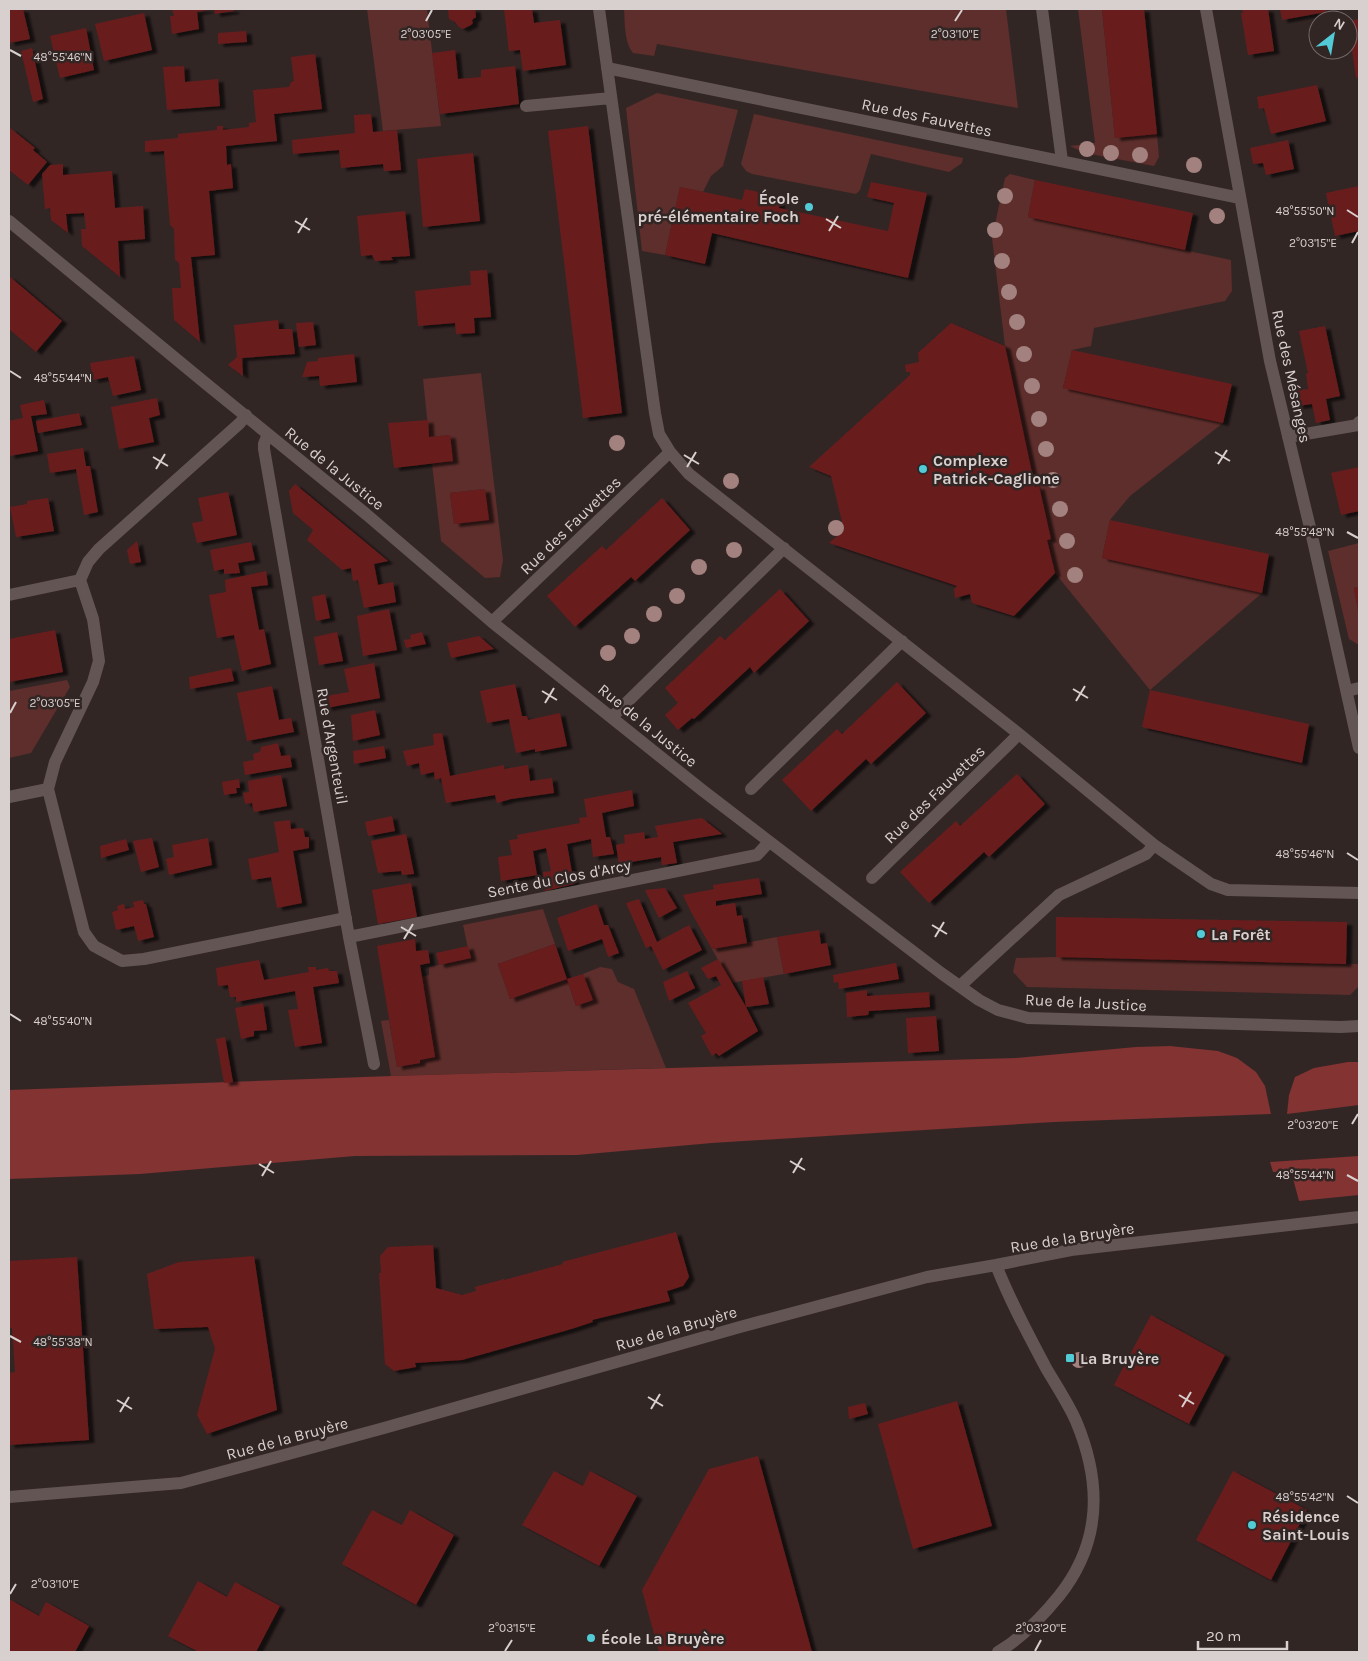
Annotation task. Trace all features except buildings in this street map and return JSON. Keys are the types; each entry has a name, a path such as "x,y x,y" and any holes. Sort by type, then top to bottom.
{"street":[{"path":"600,9 655,413 659,434 670,452 689,474 1019,734 1154,845 1204,880 1228,890 1359,893"},
{"path":"1042,9 1062,162"},
{"name":"Rue des Mésanges","path":"1206,9 1270,361 1353,689 1359,748"},
{"name":"Rue des Fauvettes","path":"607,68 1240,198"},
{"path":"526,106 611,98"},
{"name":"Rue de la Justice","path":"9,221 366,514 492,622 770,842 960,986 998,1010 1028,1018 1359,1026"},
{"path":"246,416 240,424 99,549 88,562 80,580 93,619 99,660 93,682 55,762 48,789 84,932 94,946 122,961 144,959 346,918"},
{"path":"1288,437 1358,425 1359,422"},
{"name":"Rue d'Argenteuil","path":"268,434 264,449 349,937 374,1064"},
{"name":"Rue des Fauvettes","path":"492,622 670,452"},
{"path":"612,717 784,548"},
{"path":"9,595 80,580"},
{"path":"752,789 902,641"},
{"name":"Rue des Fauvettes","path":"872,878 1019,734"},
{"path":"9,797 48,789"},
{"name":"Sente du Clos d'Arcy","path":"349,937 757,855 770,842"},
{"path":"960,986 1059,895 1146,854 1154,845"},
{"name":"Rue de la Bruyère","path":"9,1497 181,1483 918,1279 996,1266 1071,1250 1359,1217"},
{"path":"996,1266 1009,1298 1075,1420 1089,1458 1094,1494 1093,1520 1088,1545 1068,1584 1038,1621 1012,1644 998,1652"}],"shaded area":[{"path":"367,9 427,9 441,126 383,131"},
{"path":"624,9 1006,9 1018,108 657,44 654,56 633,53 626,38"},
{"path":"1078,9 1102,9 1115,138 1157,134 1159,157 1154,166 1085,153 1070,146 1095,143"},
{"path":"657,93 738,110 723,166 711,176 703,192 680,187 665,255 642,251 626,108"},
{"path":"754,114 963,158 962,163 949,172 871,154 860,190 856,194 752,174 746,171 741,164"},
{"path":"1010,174 1035,180 1028,217 1231,260 1232,291 1225,301 1094,328 1091,346 1072,350 1063,388 1223,423 1130,496 1110,520 1102,558 1262,593 1150,690 1055,573 1047,540 1051,539 1039,486 1035,487 1005,346 992,238 1005,178"},
{"path":"481,373 503,560 500,577 485,578 441,541 432,464 453,461 450,435 429,437 423,379","holes":["485,489 489,520 454,524 450,493"]},
{"path":"1359,543 1359,587 1354,588 1359,615 1359,645 1349,639 1328,551"},
{"path":"67,680 70,687 31,753 9,758 9,691"},
{"path":"543,909 555,944 498,964 510,999 567,979 576,1006 593,1000 583,974 600,967 612,969 618,982 634,989 666,1068 391,1076 381,1021 389,1020 397,1067 420,1063 420,1060 434,1057 421,977 429,975 429,967 470,958 463,925"},
{"path":"777,937 784,974 731,983 712,949"},
{"path":"1056,957 1359,964 1359,986 1350,995 1027,987 1013,972 1016,958"},
{"path":"1170,1046 1218,1051 1237,1058 1256,1072 1265,1086 1271,1114 1054,1122 712,1143 577,1155 355,1156 140,1174 9,1179 9,1090 391,1076 1016,1058 1136,1047"},
{"path":"1359,1062 1359,1105 1287,1114 1289,1095 1295,1077 1314,1068"},
{"path":"1359,1156 1359,1195 1299,1201 1291,1171 1273,1172 1270,1162"}],"place":[{"name":"École pré-élémentaire Foch","path":"809,207"},
{"name":"Complexe Patrick-Caglione","path":"923,469"},
{"name":"La Forêt","path":"1201,934"},
{"name":"La Bruyère","path":"1070,1358"},
{"name":"Résidence Saint-Louis","path":"1252,1525"},
{"name":"École La Bruyère","path":"591,1638"}]}
